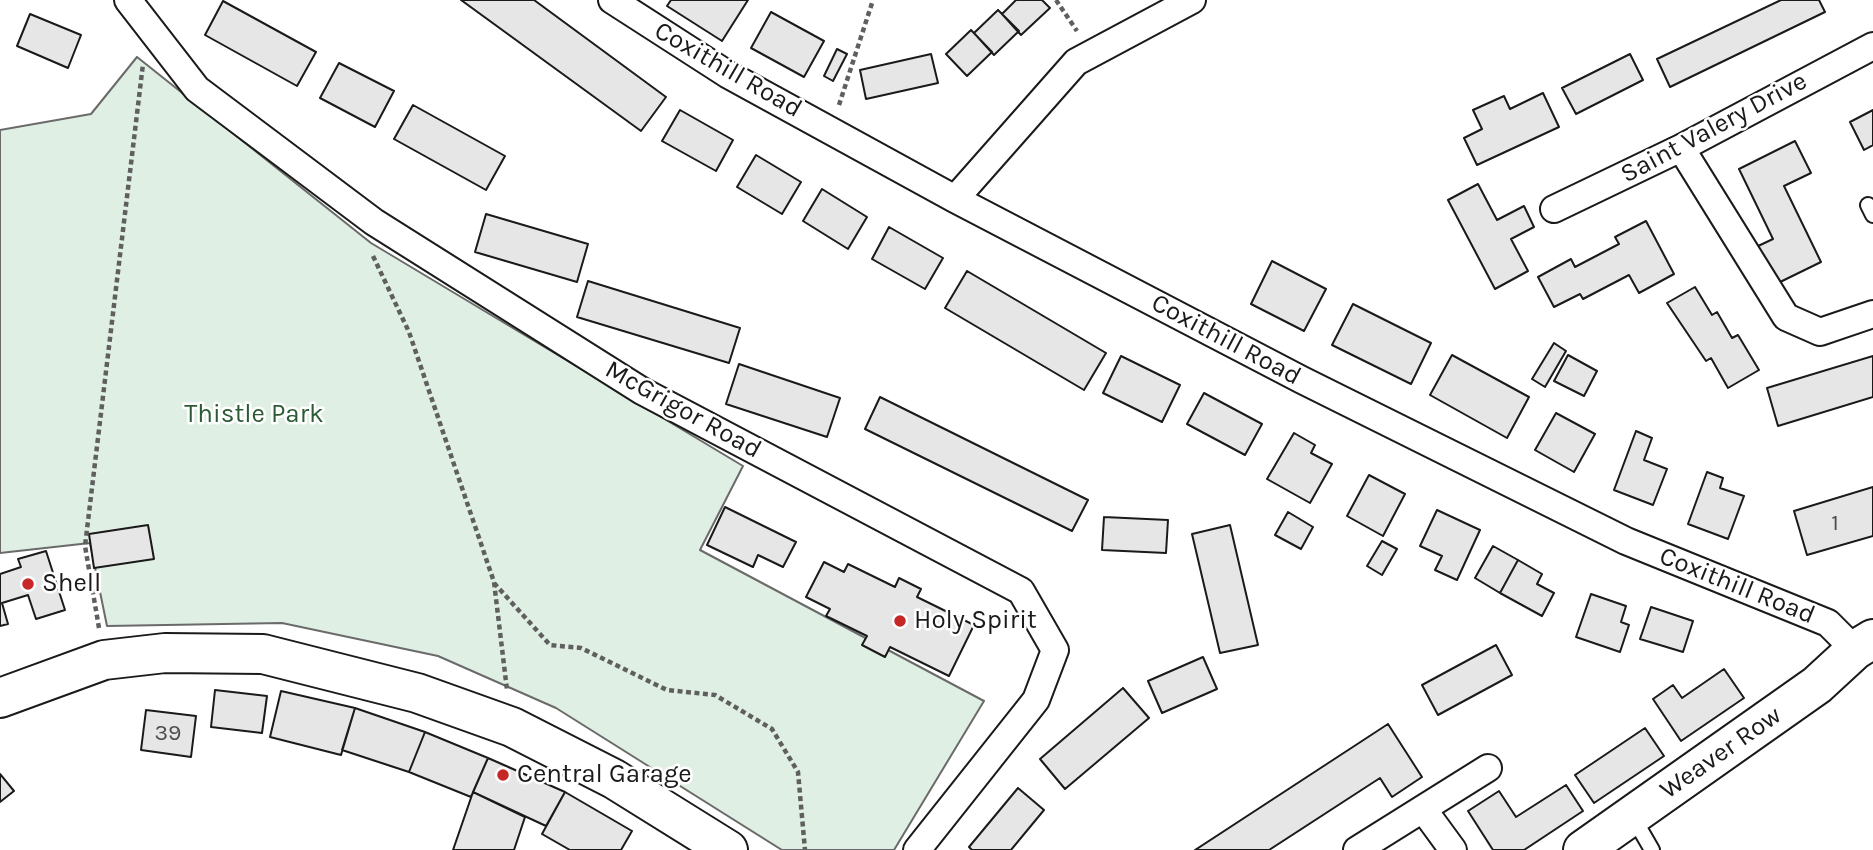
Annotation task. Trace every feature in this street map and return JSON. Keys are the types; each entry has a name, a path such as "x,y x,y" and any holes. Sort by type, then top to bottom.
{"main road":[{"name":"Weaver Row","path":"1583,850 1816,685 1864,644"},
{"path":"0,698 104,660 166,653 263,654 417,693 512,727 614,779 729,850"}],"street":[{"name":"McGrigor Road","path":"128,0 197,89 374,222 642,391 1021,591 1055,650 1037,700 917,850"},
{"name":"Coxithill Road","path":"612,0 727,74 955,199 1303,380 1626,541 1828,623 1864,644"},
{"path":"955,199 1076,62 1192,0"},
{"name":"Saint Valery Drive","path":"1554,209 1681,148 1873,46"},
{"path":"1681,148 1786,317 1820,332 1873,314"},
{"path":"1357,850 1488,768"},
{"path":"1423,809 1453,850"}],"lane":[{"path":"1632,816 1652,850"}],"path":[{"path":"831,129 873,0"},
{"path":"1056,0 1093,55"},
{"path":"104,660 85,546 148,25"},
{"path":"371,251 409,332 494,582 512,727"},
{"path":"494,582 550,645 581,648 667,690 715,695 772,729 798,772 805,850"}],"green space":[{"name":"Thistle Park","path":"137,57 371,243 743,466 700,550 984,701 894,850 782,850 556,708 438,656 282,623 107,626 90,543 0,553 0,130 91,114"}],"building":[{"path":"461,0 534,0 666,97 641,131"},
{"path":"671,0 748,0 722,41 667,6"},
{"path":"1016,0 1042,0 1050,8 1021,35 1002,14"},
{"path":"1781,0 1819,0 1825,12 1670,87 1657,59"},
{"path":"223,1 316,52 297,86 205,35"},
{"path":"998,10 1019,31 994,55 974,33"},
{"path":"771,12 824,41 804,77 751,48"},
{"path":"30,14 81,35 68,68 17,46"},
{"path":"971,30 992,52 967,76 946,54"},
{"path":"837,49 847,54 833,81 824,76"},
{"path":"931,54 938,83 866,99 860,70"},
{"path":"1630,54 1643,80 1576,114 1562,88"},
{"path":"339,63 394,91 375,127 320,98"},
{"path":"1543,93 1559,127 1477,165 1464,138 1482,129 1473,110 1504,96 1510,109"},
{"path":"413,105 505,156 486,190 394,139"},
{"path":"680,110 733,140 716,171 662,141"},
{"path":"1873,110 1873,145 1864,150 1850,122"},
{"path":"1795,141 1811,173 1784,186 1821,262 1774,285 1756,247 1773,239 1739,169"},
{"path":"756,155 801,182 782,214 737,187"},
{"path":"1478,184 1497,220 1524,206 1534,227 1511,239 1528,271 1495,289 1448,200"},
{"path":"822,189 867,217 848,249 803,221"},
{"path":"486,214 588,244 577,282 475,252"},
{"path":"1646,221 1674,274 1639,293 1629,275 1583,299 1580,294 1554,307 1538,277 1571,259 1575,267 1619,244 1615,237"},
{"path":"889,227 943,258 925,289 872,259"},
{"path":"1272,261 1326,289 1304,331 1251,304"},
{"path":"967,271 1106,353 1084,390 945,308"},
{"path":"588,281 740,328 729,363 577,317"},
{"path":"1695,287 1712,315 1717,312 1732,338 1738,335 1759,370 1728,388 1711,358 1706,361 1667,303"},
{"path":"1353,304 1431,343 1411,384 1332,345"},
{"path":"1554,343 1566,351 1545,387 1532,379"},
{"path":"1452,355 1529,397 1507,438 1430,395"},
{"path":"1568,355 1597,371 1584,396 1554,381"},
{"path":"1121,356 1180,385 1162,422 1103,393"},
{"path":"1873,356 1873,397 1778,426 1767,388"},
{"path":"739,364 840,398 827,437 726,404"},
{"path":"1204,393 1262,424 1245,455 1187,424"},
{"path":"880,397 1088,500 1072,531 865,429"},
{"path":"1556,413 1595,434 1574,472 1535,450"},
{"path":"1636,431 1652,438 1644,460 1667,469 1653,505 1614,490"},
{"path":"1294,433 1315,445 1311,453 1332,464 1310,503 1267,479"},
{"path":"1707,472 1723,478 1720,488 1744,496 1728,539 1688,524"},
{"path":"1369,475 1405,494 1383,536 1347,516"},
{"path":"1873,487 1873,536 1807,555 1794,511"},
{"path":"725,507 796,542 783,567 758,555 753,567 707,545"},
{"path":"1437,510 1480,530 1457,580 1435,570 1442,556 1420,546"},
{"path":"1288,512 1313,527 1301,549 1275,535"},
{"path":"1104,517 1168,520 1166,553 1102,550"},
{"path":"148,525 154,559 94,568 89,534"},
{"path":"1230,525 1258,645 1220,653 1192,534"},
{"path":"1382,541 1397,549 1382,575 1367,566"},
{"path":"1493,546 1518,560 1500,593 1475,578"},
{"name":"Shell","path":"46,551 65,610 36,619 28,595 2,603 8,624 0,626 0,574 21,567 18,559"},
{"path":"1518,560 1542,574 1537,584 1554,593 1542,616 1500,593"},
{"name":"Holy Spirit","path":"824,562 844,572 848,564 895,587 899,578 921,589 917,597 974,625 949,676 890,647 885,657 862,645 867,636 826,616 830,609 806,597"},
{"path":"1591,594 1626,606 1621,622 1629,625 1620,652 1576,637"},
{"path":"1651,607 1693,621 1683,652 1640,639"},
{"path":"1496,645 1512,675 1438,715 1422,685"},
{"path":"1203,657 1217,689 1162,713 1148,681"},
{"path":"1724,669 1744,698 1681,741 1653,699 1673,685 1682,698"},
{"path":"1123,688 1149,718 1065,789 1040,759"},
{"path":"215,690 267,696 262,733 211,727"},
{"path":"281,691 355,708 341,755 270,737"},
{"path":"355,708 425,732 409,772 342,750"},
{"path":"146,710 196,716 191,757 141,750"},
{"path":"1388,724 1422,777 1392,797 1380,778 1269,850 1195,850"},
{"path":"1645,728 1664,756 1594,803 1575,775"},
{"path":"425,732 488,758 471,797 409,772"},
{"name":"Central Garage","path":"488,758 565,792 546,826 473,792"},
{"path":"0,774 14,791 0,802"},
{"path":"1566,785 1583,811 1524,850 1493,850 1468,811 1499,791 1516,817"},
{"path":"1018,788 1044,810 1011,850 972,850 969,847"},
{"name":"Central Garage","path":"473,792 525,817 514,850 453,850"},
{"path":"565,792 632,831 621,850 570,850 542,834"}],"place":[{"name":"Shell","path":"28,584"},
{"name":"Holy Spirit","path":"900,621"},
{"name":"Central Garage","path":"503,775"}]}
